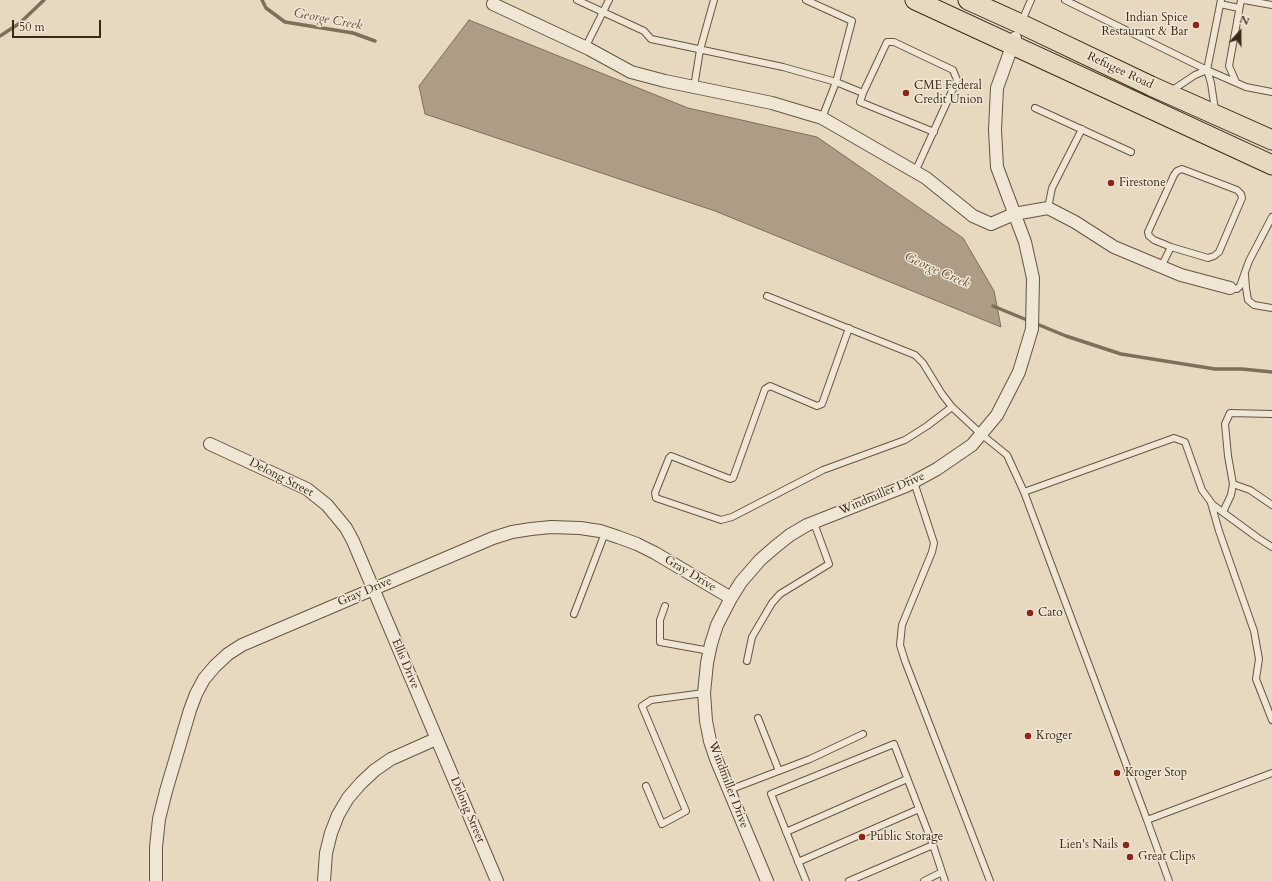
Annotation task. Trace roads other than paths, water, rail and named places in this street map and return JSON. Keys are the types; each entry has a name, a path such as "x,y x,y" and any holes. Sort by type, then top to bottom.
{"main road":[{"name":"Refugee Road","path":"915,0 1016,36 1168,94 1272,140"},
{"name":"Refugee Road","path":"968,0 1016,36 1196,130 1272,165"},
{"path":"1196,130 1215,127 1253,141 1272,150"}],"street":[{"path":"497,3 632,72 694,87 772,103 822,118 926,178 973,216 991,224 1014,214 1048,208 1075,222 1114,247 1181,275 1230,288"},
{"name":"Windmiller Drive","path":"766,881 716,759 710,741 706,721 704,693 707,663 717,625 741,582 765,555 790,535 814,523 914,482 937,469 972,445 997,415 1019,372 1032,329 1033,278 1025,242 997,167 995,130 997,88 1016,36"},
{"name":"Delong Street","path":"210,444 307,490 327,505 346,528 373,589"},
{"name":"Gray Drive","path":"156,881 156,847 159,818 190,710 204,679 223,658 242,645 493,538 512,532 551,527 580,528 605,533 637,544 731,598"},
{"name":"Ellis Drive","path":"373,589 436,739"},
{"path":"324,881 326,852 331,833 338,815 348,798 375,770 408,751 436,739"},
{"name":"Delong Street","path":"436,739 497,881"}],"lane":[{"path":"578,0 644,31 651,39 783,67 836,82 863,93"},
{"path":"585,48 609,0"},
{"path":"694,87 700,50 714,0"},
{"path":"806,0 852,21 836,82 822,118"},
{"path":"1016,36 1031,0"},
{"path":"1065,0 1246,87 1272,92"},
{"path":"1236,82 1229,66 1241,0"},
{"path":"1244,0 1272,5"},
{"path":"1215,115 1208,70 1220,2 1239,8"},
{"path":"915,172 934,132 957,80 953,70 894,42 887,42 860,102 934,132"},
{"path":"1168,94 1195,75 1208,70"},
{"path":"1035,108 1132,152"},
{"path":"1048,208 1052,188 1082,129"},
{"path":"1182,169 1237,190 1241,194 1242,198 1219,252 1214,256 1208,258 1170,247 1154,240 1149,236 1148,232 1174,175 1178,171 1182,169"},
{"path":"1230,288 1237,289 1240,286 1255,249 1270,224 1272,217"},
{"path":"1161,267 1170,247"},
{"path":"1245,271 1248,300 1254,305 1272,308"},
{"path":"767,296 916,355 923,363 952,407 981,434 1007,455 1024,492 1169,881"},
{"path":"849,328 822,404 817,406 770,386 765,388 733,478 730,479 671,456 655,493 656,498 721,520 732,517 823,470 905,440 952,407"},
{"path":"1223,512 1231,495 1233,484 1228,456 1225,424 1230,413 1272,414"},
{"path":"1024,492 1174,438 1185,442 1202,490 1211,502 1272,547"},
{"path":"914,482 934,543 932,552 902,625 900,645 990,881"},
{"path":"1233,484 1250,490 1272,505"},
{"path":"1211,502 1219,531 1254,631 1260,659 1256,679 1272,720"},
{"path":"747,661 752,637 772,604 780,594 829,564 814,523"},
{"path":"574,614 605,533"},
{"path":"665,606 660,620 660,642 710,650"},
{"path":"646,786 662,824 686,811 642,706 651,700 704,693"},
{"path":"758,718 779,771"},
{"path":"729,790 810,759 863,734"},
{"path":"806,881 771,794 894,744 933,845 945,881"},
{"path":"1147,820 1272,773"},
{"path":"786,832 907,779"},
{"path":"798,862 919,808"},
{"path":"849,881 933,845"},
{"path":"924,881 942,872"}],"water":[{"path":"469,20 688,108 817,137 963,238 994,291 1001,327 715,211 425,114 419,86"}],"waterway":[{"name":"George Creek","path":"0,36 20,23 44,0"},
{"name":"George Creek","path":"262,0 266,8 285,22 353,33 375,41"},
{"name":"George Creek","path":"993,306 1066,336 1121,354 1215,369 1242,369 1272,372"}],"place":[{"name":"Indian Spice Restaurant & Bar","path":"1196,25"},
{"name":"CME Federal Credit Union","path":"906,93"},
{"name":"Firestone","path":"1111,183"},
{"name":"Cato","path":"1030,613"},
{"name":"Kroger","path":"1028,736"},
{"name":"Kroger Stop","path":"1117,773"},
{"name":"Public Storage","path":"862,837"},
{"name":"Lien's Nails","path":"1126,845"},
{"name":"Great Clips","path":"1130,857"}]}
